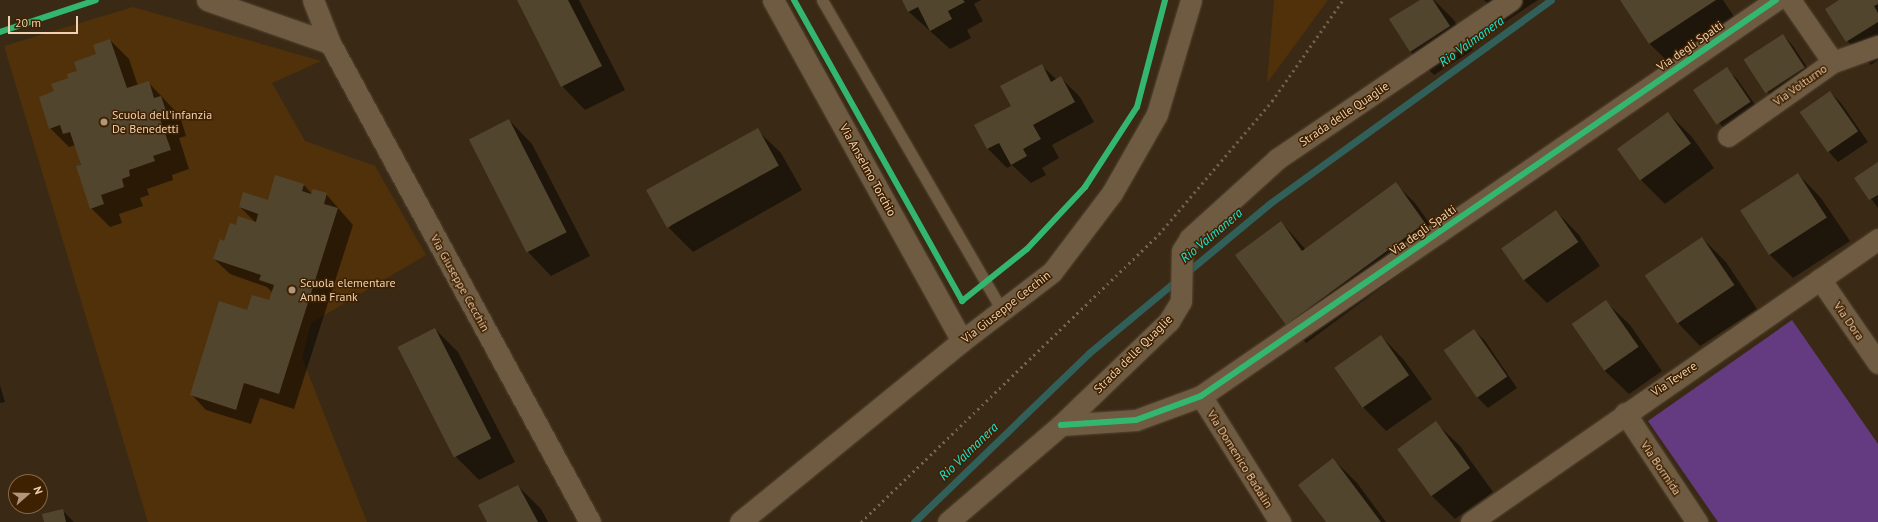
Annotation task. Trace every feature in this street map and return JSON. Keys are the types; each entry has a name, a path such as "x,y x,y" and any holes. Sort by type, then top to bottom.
{"street":[{"path":"207,0 330,44"},
{"name":"Via Giuseppe Cecchin","path":"313,0 330,44 590,522"},
{"name":"Via Anselmo Torchio","path":"774,0 962,340"},
{"name":"Via Giuseppe Cecchin","path":"740,522 962,340 1052,272 1112,193 1157,114 1191,0"},
{"name":"Strada delle Quaglie","path":"948,522 1061,425 1169,321 1181,301 1182,251 1190,238 1277,159 1511,0"},
{"name":"Via degli Spalti","path":"1061,425 1136,420 1201,396 1776,0"},
{"path":"1790,0 1833,62"},
{"name":"Via Volturno","path":"1728,136 1833,62 1878,46"},
{"name":"Via Tevere","path":"1471,522 1625,413 1878,239"},
{"name":"Via Dora","path":"1820,279 1878,363"},
{"name":"Via Domenico Badalin","path":"1201,396 1280,522"},
{"name":"Via Bormida","path":"1625,413 1697,522"}],"lane":[{"path":"822,0 1002,310"}],"shaded area":[{"path":"1274,0 1328,0 1267,83"},
{"path":"133,7 321,61 272,83 305,141 375,166 426,255 311,323 302,358 367,522 148,522 4,46"},
{"path":"1792,320 1878,444 1878,522 1718,522 1648,421"}],"building":[{"path":"517,0 568,0 602,66 561,87"},
{"path":"902,0 963,0 965,2 948,11 952,19 930,31 918,7 908,12"},
{"path":"1420,0 1433,0 1450,26 1410,52 1389,19"},
{"path":"1620,0 1716,0 1649,44"},
{"path":"1839,0 1878,0 1878,4 1874,6 1878,13 1878,22 1846,42 1825,9"},
{"path":"1783,34 1805,68 1765,93 1744,60"},
{"name":"Scuola dell'infanzia De Benedetti","path":"110,39 127,88 149,81 154,98 161,96 168,117 160,119 171,150 153,156 155,161 129,170 130,176 122,179 124,187 101,195 104,204 90,209 76,166 81,165 70,132 63,134 60,125 49,129 39,97 54,91 51,84 68,78 67,74 77,71 74,62 96,54 93,45"},
{"path":"1042,64 1051,82 1061,76 1075,102 1033,125 1041,139 1023,149 1027,156 1011,165 999,143 987,149 974,125 1011,106 1000,86"},
{"path":"1727,67 1750,102 1716,125 1693,90"},
{"path":"1830,91 1858,131 1828,152 1800,112"},
{"path":"1668,112 1691,144 1640,181 1617,149"},
{"path":"509,119 567,232 527,253 469,139"},
{"path":"758,128 779,166 667,228 646,190"},
{"path":"1878,162 1878,195 1869,200 1854,178"},
{"path":"1798,173 1827,217 1769,255 1740,211"},
{"name":"Scuola elementare Anna Frank","path":"275,175 304,184 302,191 311,194 313,189 327,193 324,204 338,208 279,394 244,383 236,410 190,395 219,301 247,310 252,295 269,300 274,285 259,280 261,275 213,259 220,239 224,241 230,223 236,225 238,216 256,222 258,214 239,207 243,192 268,200"},
{"path":"1396,182 1425,223 1286,325 1235,255 1281,221 1302,251"},
{"path":"1556,210 1578,242 1523,280 1501,248"},
{"path":"1702,237 1734,285 1677,324 1645,276"},
{"path":"1606,300 1639,347 1604,371 1572,324"},
{"path":"435,328 491,438 454,458 398,347"},
{"path":"1474,329 1507,377 1477,398 1444,350"},
{"path":"1381,335 1409,375 1362,408 1334,368"},
{"path":"1436,421 1470,468 1431,496 1397,449"},
{"path":"1333,458 1381,522 1326,522 1298,485"},
{"path":"518,485 538,522 487,522 478,505"},
{"path":"63,509 66,522 44,522 42,514 48,514 48,513"}],"waterway":[{"name":"Rio Valmanera","path":"1186,273 1269,204 1551,0"},
{"name":"Rio Valmanera","path":"914,522 1089,353 1178,279"}],"railway":[{"path":"861,522 1159,234 1272,101 1343,0"}],"cycle path":[{"path":"0,32 96,0"},
{"path":"794,0 962,301 1027,249 1085,187 1137,107 1165,0"},
{"path":"1061,425 1136,420 1201,396 1776,0"}],"place":[{"name":"Scuola dell'infanzia De Benedetti","path":"104,122"},
{"name":"Scuola elementare Anna Frank","path":"292,290"}]}
